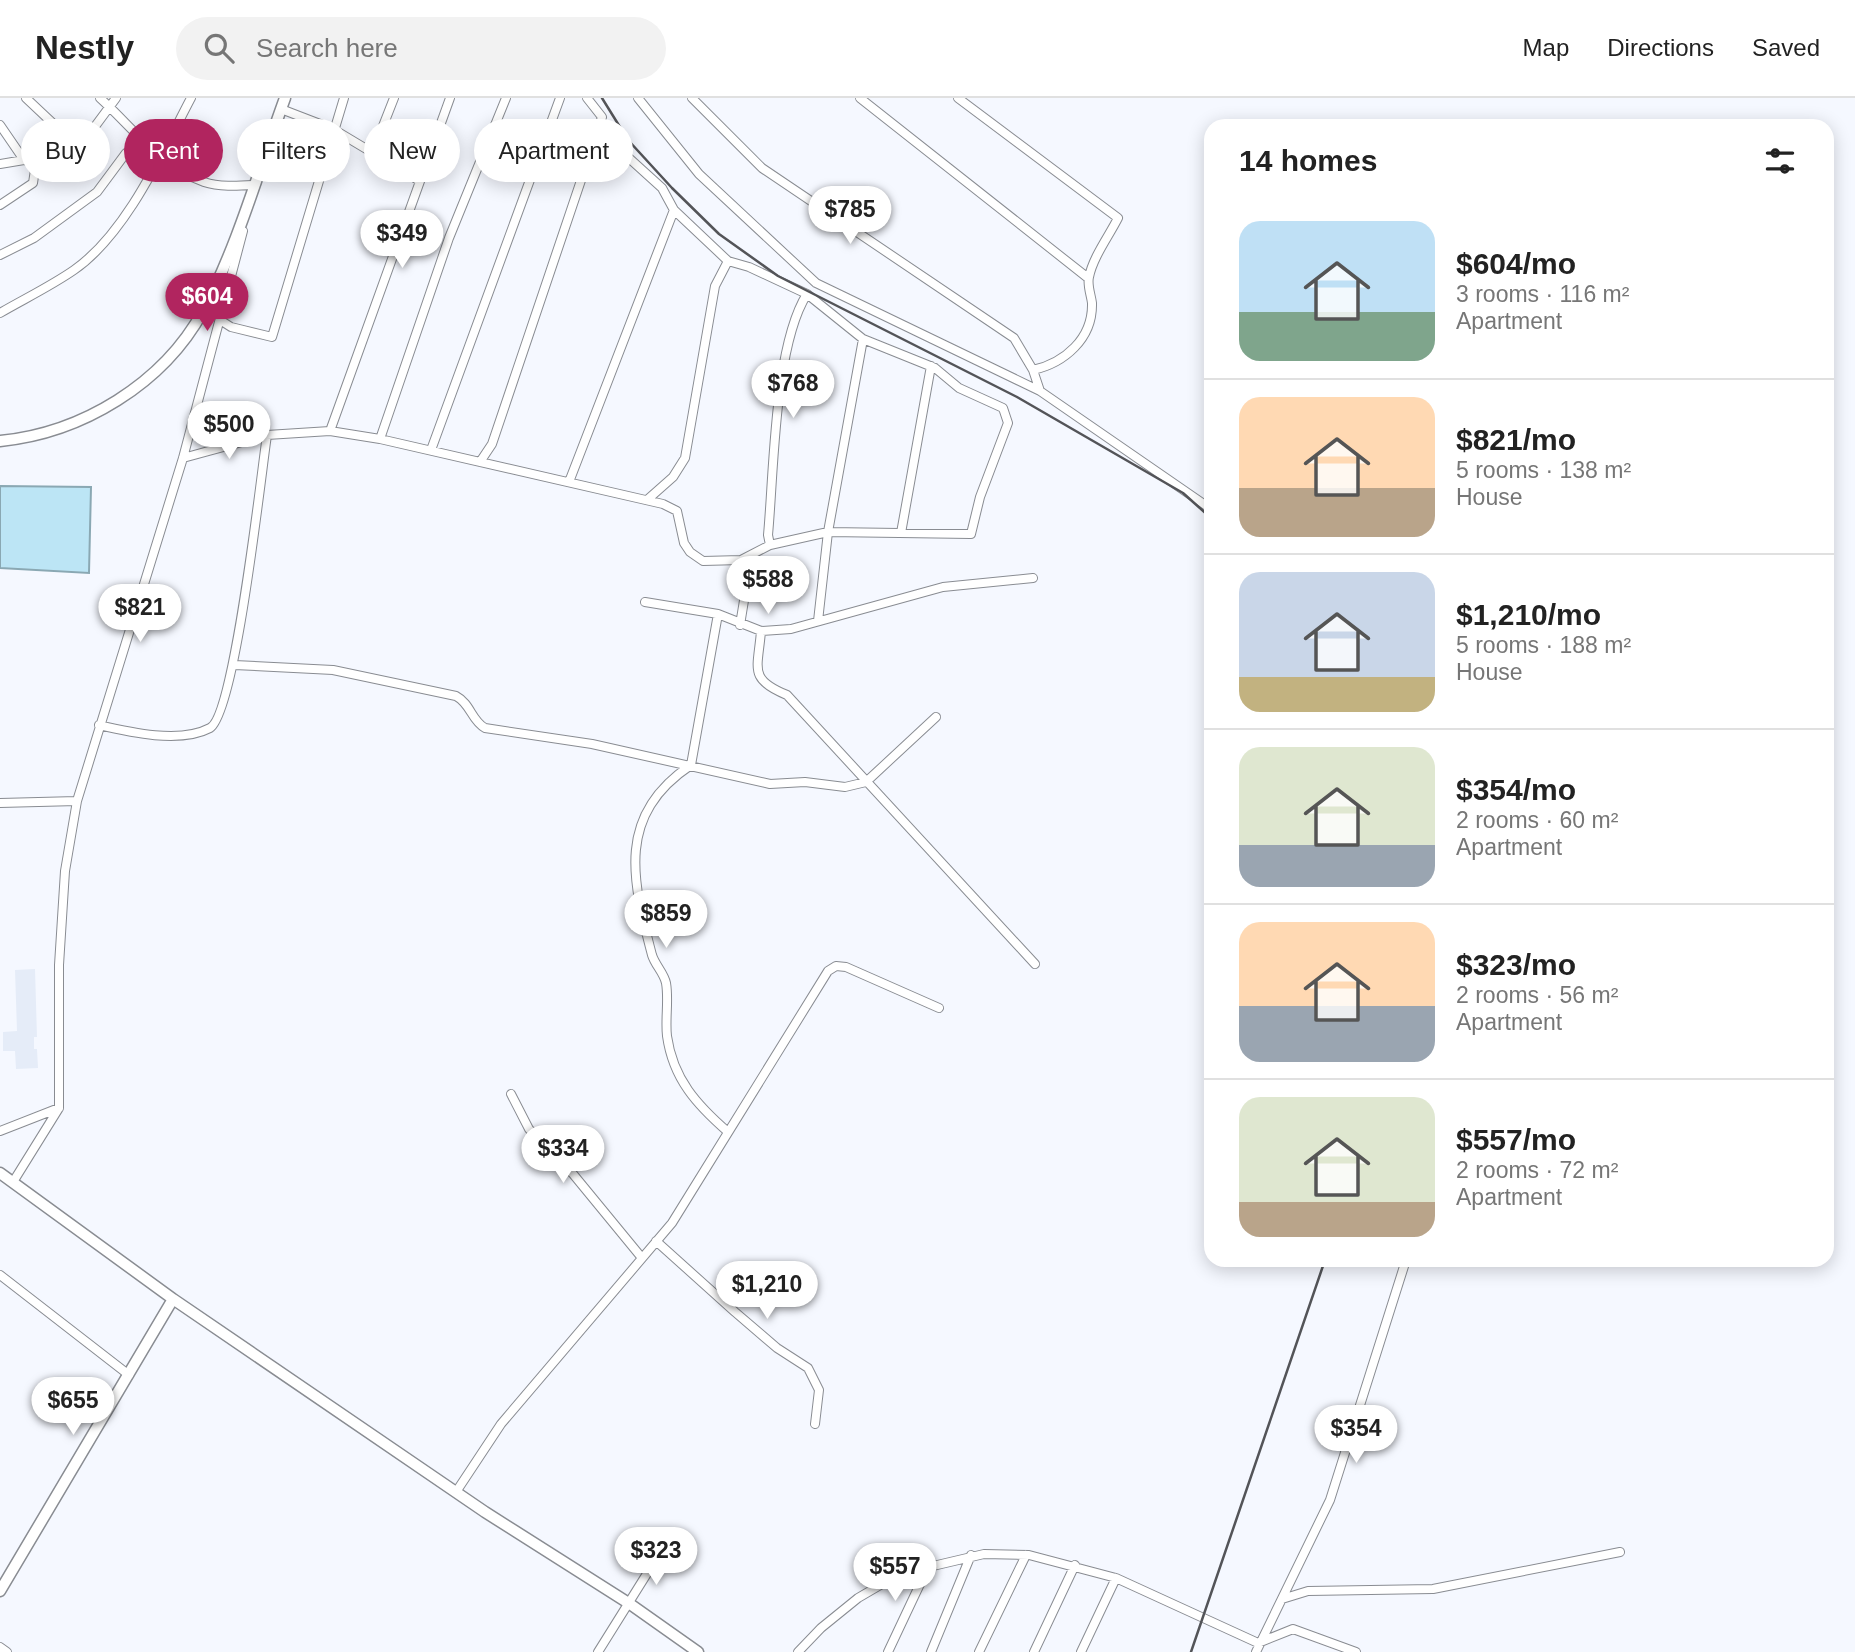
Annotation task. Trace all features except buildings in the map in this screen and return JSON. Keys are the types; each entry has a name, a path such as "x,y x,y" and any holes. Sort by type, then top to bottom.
{"street":[{"path":"26,98 48,119"},
{"path":"100,98 124,123"},
{"path":"99,119 116,98"},
{"path":"180,119 191,98"},
{"path":"337,119 344,98"},
{"path":"386,119 394,98"},
{"path":"442,119 450,98"},
{"path":"380,439 449,238 506,98"},
{"path":"431,450 560,98"},
{"path":"587,98 601,119"},
{"path":"638,98 699,174 816,283 1040,391 1204,504"},
{"path":"692,98 762,168 1014,338 1033,370 1040,391"},
{"path":"860,98 1088,278"},
{"path":"958,98 1118,218 1088,278 1092,305 1089,325 1074,350 1053,366 1033,370"},
{"path":"0,440 52,431 90,416 121,398 152,374 179,347 202,313 283,104 313,119"},
{"path":"0,125 21,156"},
{"path":"0,255 34,238 97,192 124,156"},
{"path":"0,164 21,160"},
{"path":"183,458 267,435 330,431 380,439 647,500 677,511 684,543 690,552 703,561 741,560 770,544 828,533 971,534 979,497 1008,423 1003,408 959,388 931,366 863,339 807,294 749,267 727,261 674,210 662,188 633,162"},
{"path":"0,205 33,182"},
{"path":"0,313 76,269 113,232 144,182"},
{"path":"203,182 253,186"},
{"path":"220,320 231,327 272,337 317,182"},
{"path":"330,431 417,182"},
{"path":"480,462 492,444 580,182"},
{"path":"13,1182 45,1135 59,1108 60,952 65,871 77,801 183,458 253,186"},
{"path":"569,482 674,210"},
{"path":"647,500 673,477 685,458 715,286 727,261"},
{"path":"770,544 768,535 789,338 807,294"},
{"path":"818,621 828,533 863,339"},
{"path":"901,533 931,366"},
{"path":"99,726 146,736 211,728 218,721 234,664 267,435"},
{"path":"740,625 747,582 741,560"},
{"path":"645,602 718,614 740,625 761,631 791,629 943,587 1033,578"},
{"path":"718,614 691,765 657,793 640,821 634,856 638,896 652,957 666,981 667,1036 677,1074 695,1103 728,1132"},
{"path":"761,631 758,676 762,683 787,695 1035,964"},
{"path":"234,664 333,670 456,696 465,701 479,724 485,727 592,744 770,784 805,782 845,787 866,782 936,717"},
{"path":"0,803 77,801"},
{"path":"456,1492 501,1424 672,1223 828,971 836,966 846,968 939,1008"},
{"path":"511,1094 530,1129 573,1174 642,1258"},
{"path":"0,1131 59,1108"},
{"path":"30,1119 41,1124 45,1135"},
{"path":"0,1173 173,1299 456,1492 630,1604 698,1652"},
{"path":"656,1241 735,1312 808,1368 819,1390 816,1424"},
{"path":"1257,1648 1330,1500 1404,1267"},
{"path":"0,1275 129,1374"},
{"path":"0,1591 173,1299"},
{"path":"1279,1601 1289,1595 1308,1591 1433,1589 1620,1552"},
{"path":"798,1652 821,1628 858,1598 899,1574 971,1555 1026,1555 1075,1565 1116,1578 1257,1648"},
{"path":"931,1652 971,1555"},
{"path":"979,1652 1026,1555"},
{"path":"598,1652 630,1604 657,1556"},
{"path":"1034,1652 1075,1565"},
{"path":"888,1652 928,1567"},
{"path":"1080,1652 1116,1578"},
{"path":"1257,1648 1293,1629 1356,1652"},
{"path":"0,1647 8,1652"}],"shaded area":[{"path":"35,969 37,1037 34,1037 34,1049 37,1049 38,1068 16,1069 15,1051 3,1051 3,1032 17,1031 15,970"}],"water":[{"path":"0,486 91,487 89,573 0,568"}],"railway":[{"path":"602,98 628,140 672,188 719,234 778,276 1017,397 1183,493 1204,512"},
{"path":"1191,1652 1323,1267"}]}
